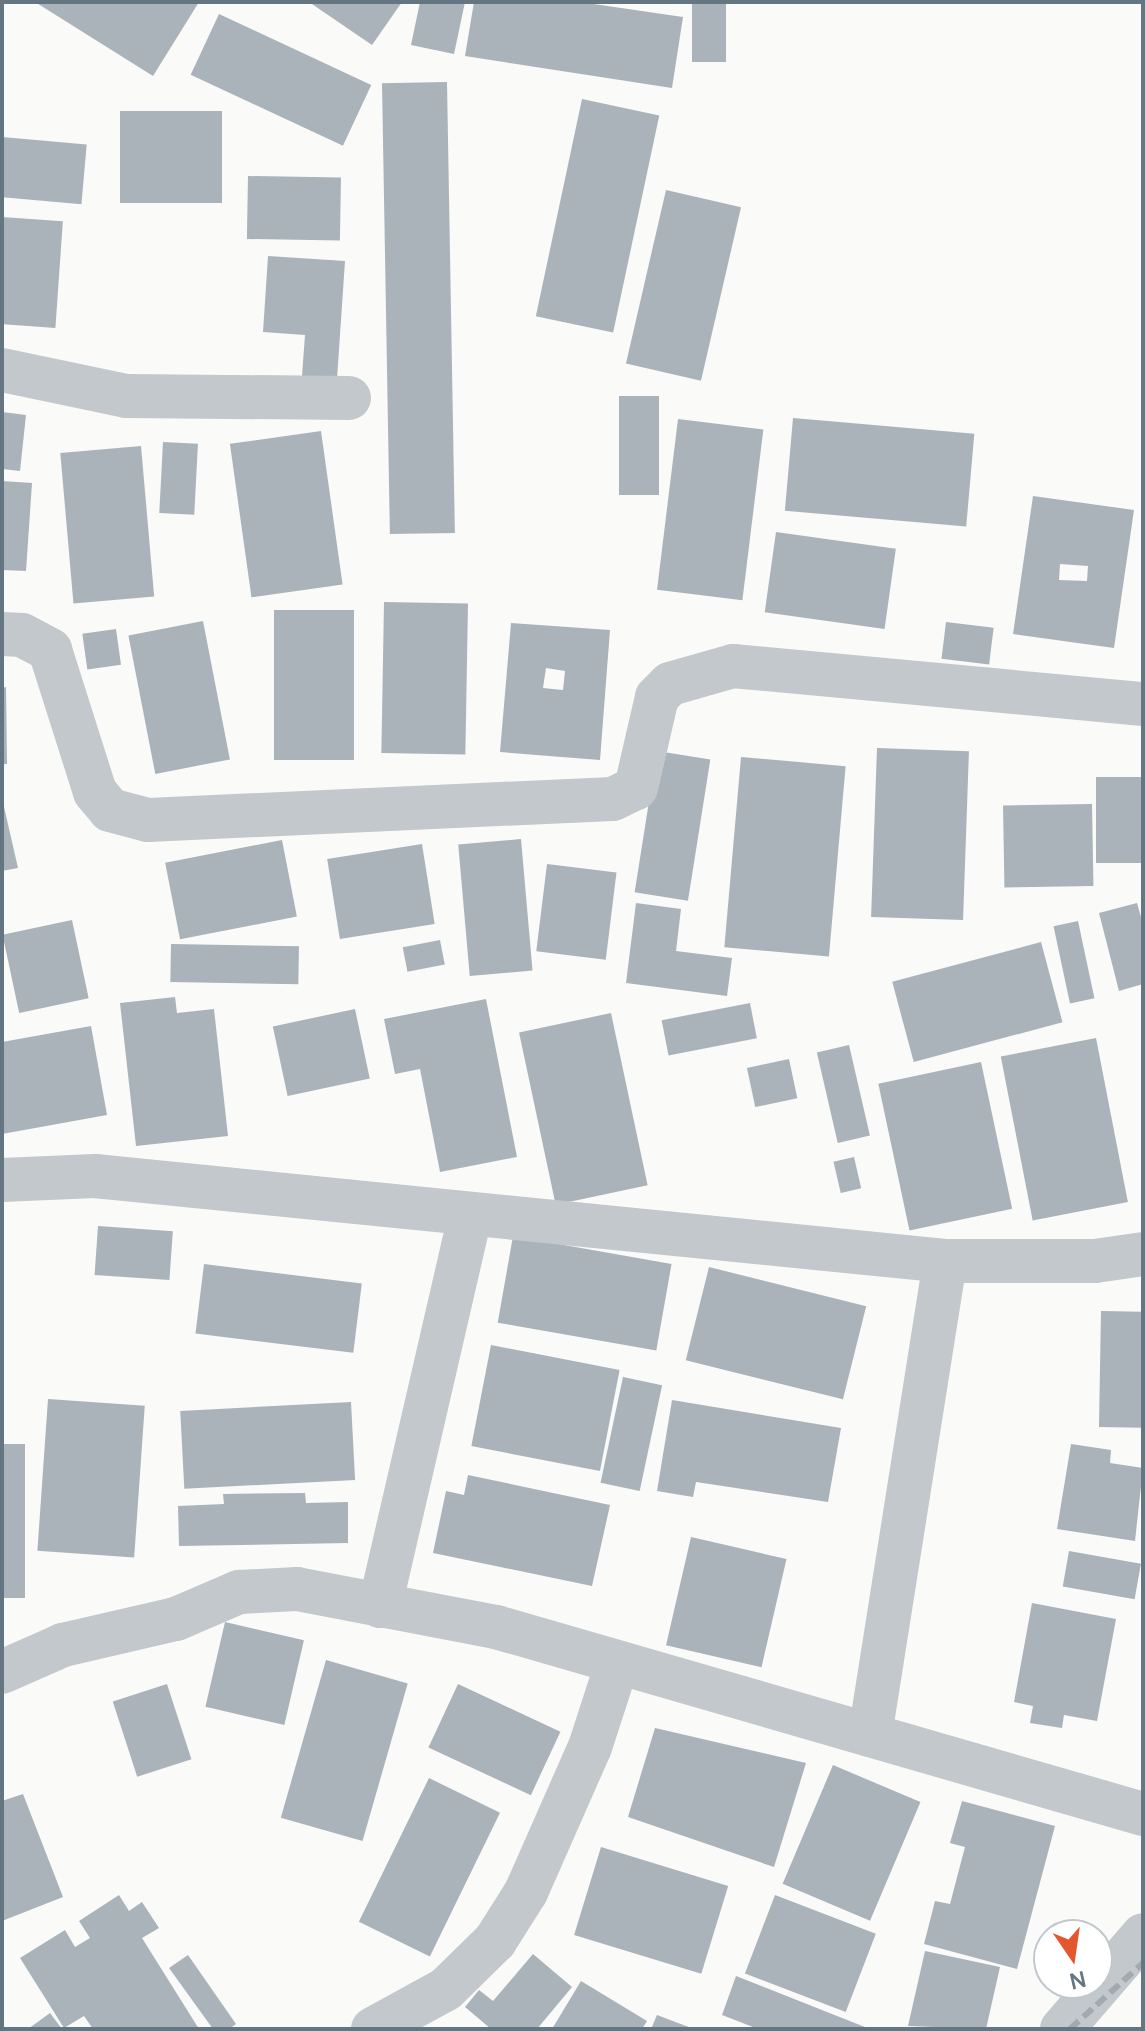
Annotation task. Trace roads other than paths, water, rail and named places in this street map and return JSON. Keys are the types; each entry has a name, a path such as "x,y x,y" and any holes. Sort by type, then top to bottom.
{"street":[{"path":"2,370 126,396 349,398"},
{"path":"2,634 22,635 50,650 95,792 110,810 148,820 613,799 636,788 657,697 670,684 733,666 1143,704"},
{"path":"2,1180 95,1176 470,1216 945,1261 1095,1261 1143,1254"},
{"path":"380,1606 470,1216"},
{"path":"870,1735 945,1261"},
{"path":"2,1672 63,1645 176,1619 239,1592 297,1589 496,1627 1143,1814"},
{"path":"373,2029 446,1989 495,1941 526,1892 565,1805 617,1664"},
{"path":"1062,2029 1143,1935"}],"railway":[{"path":"1070,2029 1143,1963"}]}
